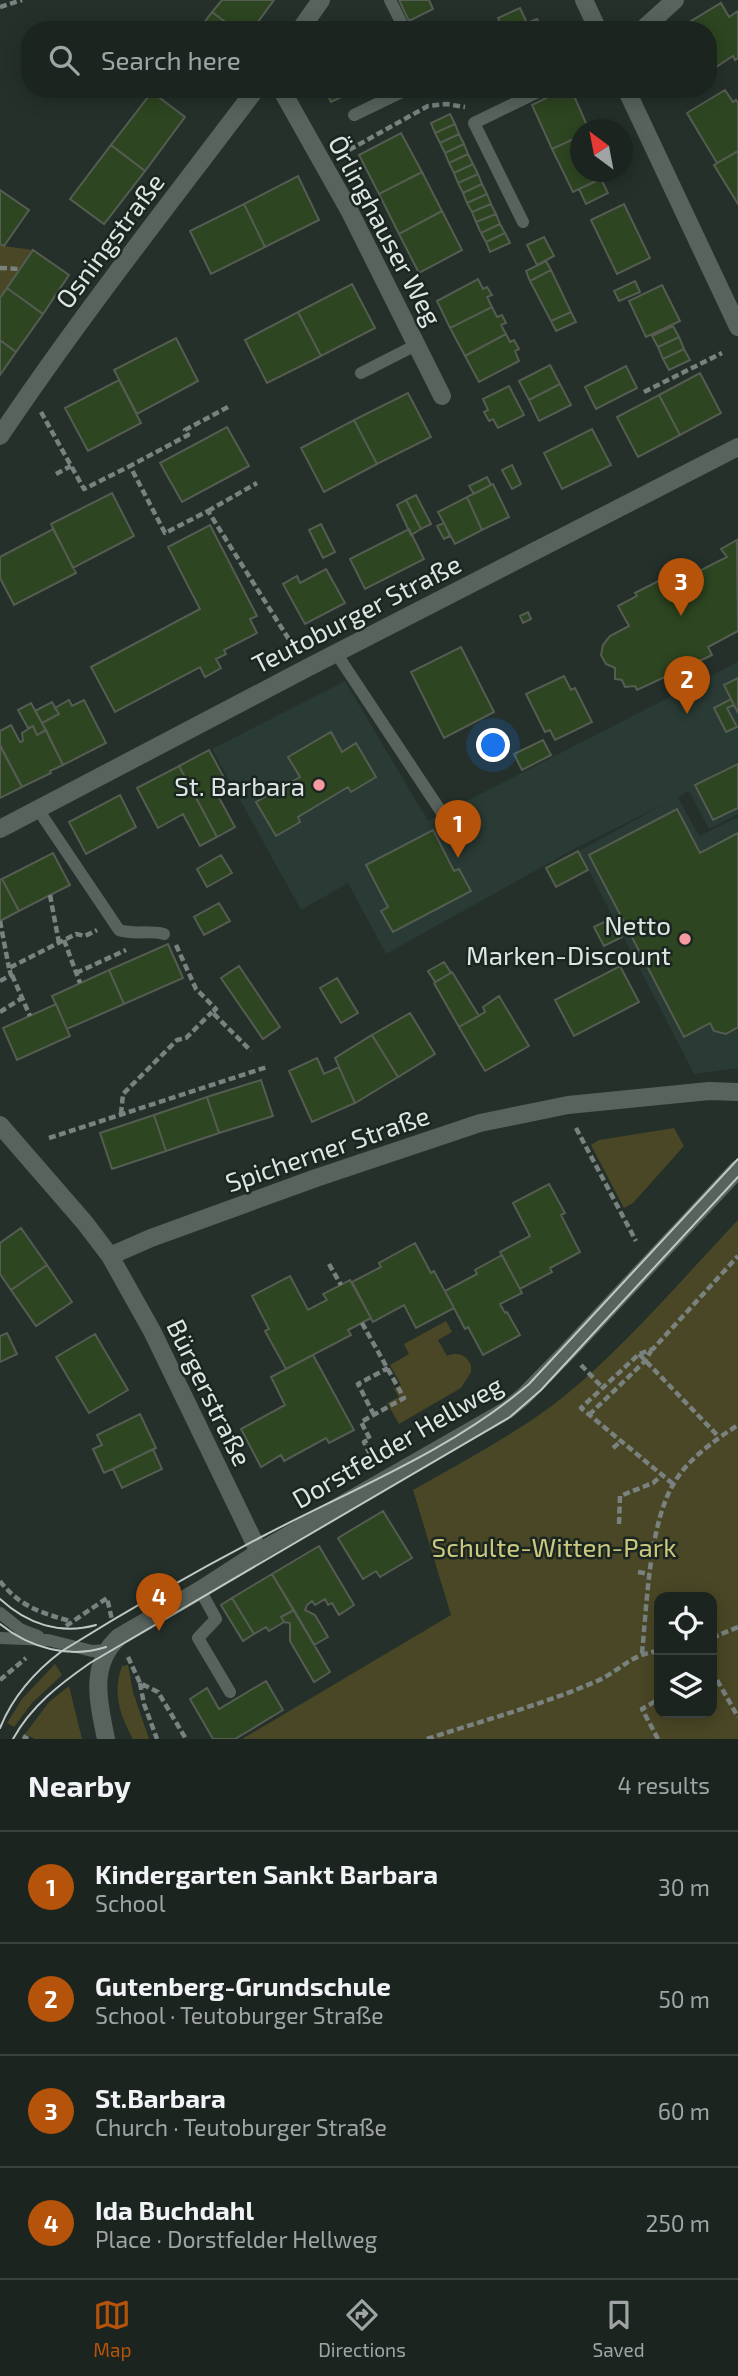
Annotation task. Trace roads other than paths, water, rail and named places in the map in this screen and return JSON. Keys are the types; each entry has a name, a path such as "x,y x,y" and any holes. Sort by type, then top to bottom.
{"street":[{"path":"306,21 321,0"},
{"path":"584,0 594,21"},
{"path":"652,21 675,0"},
{"name":"Osningstraße","path":"2,427 249,98"},
{"name":"Örlinghauser Weg","path":"286,98 442,396"},
{"path":"630,98 738,327"},
{"name":"Teutoburger Straße","path":"0,829 738,447"},
{"name":"Spicherner Straße","path":"110,1256 151,1238 316,1178 480,1123 568,1105 709,1091 738,1092"},
{"path":"0,1125 110,1256"},
{"name":"Dorstfelder Hellweg","path":"114,1644 259,1552 482,1426 523,1397 738,1169"},
{"name":"Bürgerstraße","path":"110,1256 152,1331 259,1552"},
{"path":"106,1738 98,1699 98,1676 114,1644"}],"lane":[{"path":"390,0 400,21"},
{"path":"354,115 389,98"},
{"path":"523,222 474,123 525,98"},
{"path":"361,373 416,345"},
{"path":"336,653 442,813"},
{"path":"38,811 119,930 132,934 152,931 164,934"},
{"path":"200,1590 216,1619 198,1638 230,1692"},
{"path":"0,1613 20,1629 48,1640 92,1651 114,1644"},
{"path":"0,1639 48,1640"}],"tram line":[{"path":"0,1728 25,1685 62,1651 213,1563 402,1467 499,1408 529,1384 738,1159"},
{"path":"13,1739 37,1706 90,1663 510,1417 541,1390 738,1177"},
{"path":"0,1599 21,1615 45,1625 70,1629 96,1625"},
{"path":"0,1624 24,1639 50,1649 78,1652 106,1647"}],"place":[{"name":"St.Barbara","path":"681,616"},
{"name":"Gutenberg-Grundschule","path":"687,714"},
{"name":"St. Barbara","path":"319,785"},
{"name":"Kindergarten Sankt Barbara","path":"458,858"},
{"name":"Netto Marken-Discount","path":"685,939"},
{"name":"Ida Buchdahl","path":"159,1631"}],"park label":[{"name":"Schulte-Witten-Park","path":"554,1546"}]}
